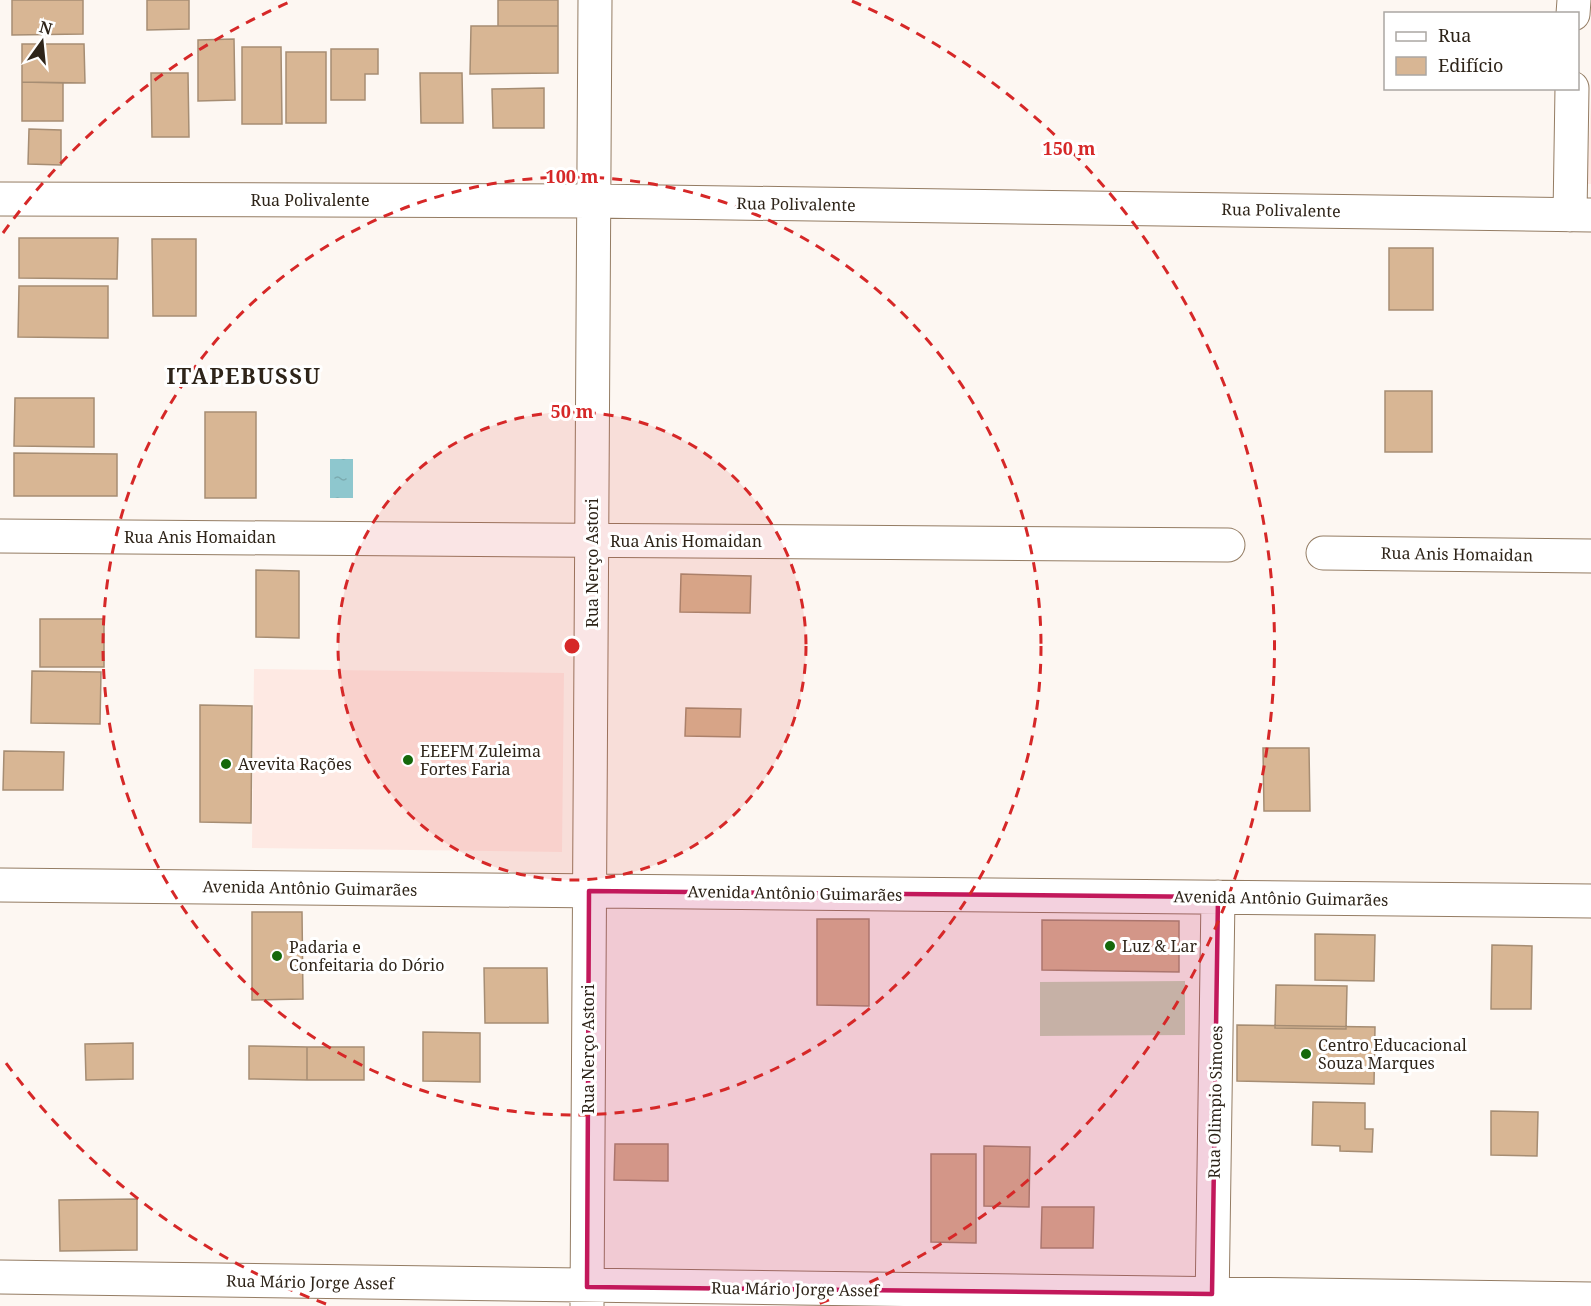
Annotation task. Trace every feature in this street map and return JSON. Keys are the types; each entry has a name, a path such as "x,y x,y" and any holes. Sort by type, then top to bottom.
{"street":[{"name":"Rua Nerço Astori","path":"587,1296 595,0"},
{"path":"1572,90 1581,215"},
{"name":"Rua Polivalente","path":"0,200 594,201 1581,215"},
{"name":"Rua Anis Homaidan","path":"0,536 1228,545"},
{"name":"Rua Anis Homaidan","path":"1323,553 1591,556"},
{"name":"Avenida Antônio Guimarães","path":"0,885 1591,901"},
{"name":"Rua Olimpio Simoes","path":"1212,1300 1218,897"},
{"name":"Rua Mário Jorge Assef","path":"0,1277 587,1296 1212,1300 1591,1299"}],"highlighted area":[{"path":"589,891 1218,897 1212,1294 587,1287"}],"shaded area":[{"path":"1591,98 1591,184 1587,184"},
{"name":"EEEFM Zuleima Fortes Faria","path":"254,669 564,673 562,852 252,848"}],"green space":[{"path":"1185,981 1185,1035 1040,1036 1040,982"}],"water":[{"path":"330,459 353,459 353,498 330,498"}],"building":[{"path":"12,0 83,0 83,34 12,35"},
{"path":"147,0 189,0 189,29 147,30"},
{"path":"498,0 558,0 558,26 498,26"},
{"path":"471,26 558,26 558,73 470,74"},
{"path":"234,39 235,100 198,101 198,40"},
{"path":"22,44 84,44 85,83 22,82"},
{"path":"242,47 281,47 282,124 242,124"},
{"path":"331,49 378,49 378,74 365,74 365,100 331,100"},
{"path":"286,52 326,52 326,123 286,123"},
{"path":"151,73 188,73 189,137 152,137"},
{"path":"420,73 462,73 463,123 421,123"},
{"path":"22,82 63,83 63,121 22,121"},
{"path":"544,88 544,128 493,128 492,89"},
{"path":"29,129 61,130 61,165 28,164"},
{"path":"19,238 118,238 117,279 19,278"},
{"path":"152,239 196,239 196,316 153,316"},
{"path":"1389,248 1433,248 1433,310 1389,310"},
{"path":"19,286 108,286 108,338 18,337"},
{"path":"1385,391 1432,391 1432,452 1385,452"},
{"path":"15,398 94,398 94,447 14,446"},
{"path":"205,412 256,412 256,498 205,498"},
{"path":"14,453 117,454 117,496 14,496"},
{"path":"256,570 299,571 299,638 256,637"},
{"path":"681,574 751,576 750,613 680,612"},
{"path":"40,619 104,619 104,667 40,667"},
{"path":"32,671 101,672 100,724 31,723"},
{"name":"Avevita Rações","path":"200,705 252,706 251,823 200,822"},
{"path":"686,708 741,709 740,737 685,736"},
{"path":"1263,748 1309,748 1310,811 1264,811"},
{"path":"4,751 64,752 63,790 3,790"},
{"name":"Padaria e Confeitaria do Dório","path":"252,912 302,912 303,999 252,1000"},
{"path":"817,919 869,919 869,1006 817,1005"},
{"name":"Luz & Lar","path":"1042,920 1179,921 1179,972 1042,970"},
{"path":"1315,934 1375,935 1374,981 1315,980"},
{"path":"1492,945 1532,946 1531,1009 1491,1009"},
{"path":"484,968 547,968 548,1023 485,1023"},
{"path":"1276,985 1347,986 1346,1029 1275,1028"},
{"name":"Centro Educacional Souza Marques","path":"1237,1025 1375,1027 1374,1084 1237,1081"},
{"path":"423,1032 480,1033 480,1082 423,1081"},
{"path":"133,1043 133,1079 86,1080 85,1044"},
{"path":"249,1046 307,1047 307,1080 249,1079"},
{"path":"307,1047 364,1047 364,1080 307,1080"},
{"path":"1313,1102 1365,1103 1365,1129 1373,1129 1372,1152 1340,1151 1340,1146 1312,1145"},
{"path":"1491,1111 1538,1112 1537,1156 1491,1155"},
{"path":"615,1144 668,1144 668,1181 614,1180"},
{"path":"984,1146 1030,1147 1029,1207 984,1206"},
{"path":"931,1154 976,1154 976,1243 931,1242"},
{"path":"137,1199 137,1250 60,1251 59,1200"},
{"path":"1042,1207 1094,1207 1093,1248 1041,1248"}],"place":[{"name":"EEEFM Zuleima Fortes Faria","path":"408,760"},
{"name":"Avevita Rações","path":"226,764"},
{"name":"Luz & Lar","path":"1110,946"},
{"name":"Padaria e Confeitaria do Dório","path":"277,956"},
{"name":"Centro Educacional Souza Marques","path":"1306,1054"}],"district":[{"name":"ITAPEBUSSU","path":"244,375"}]}
